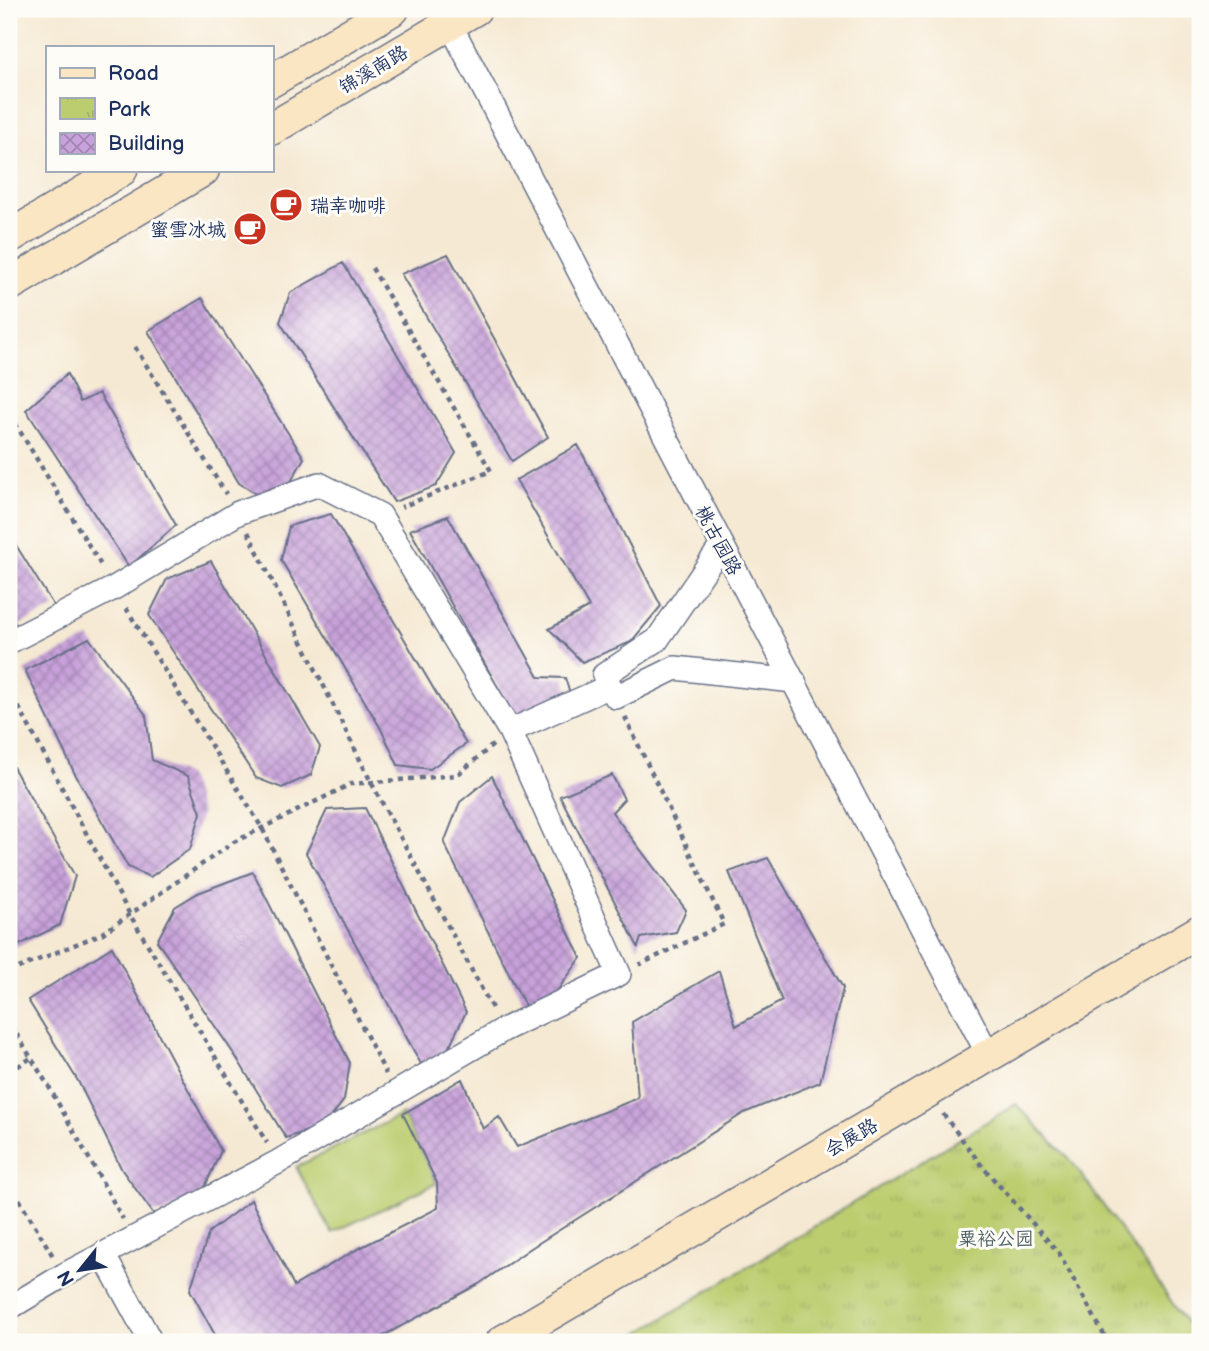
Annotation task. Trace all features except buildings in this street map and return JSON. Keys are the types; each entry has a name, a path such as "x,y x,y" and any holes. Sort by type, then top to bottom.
{"street":[{"path":"273,80 393,9"},
{"name":"锦溪南路","path":"273,128 462,16"},
{"name":"桃古园路","path":"462,16 722,545 989,1056"},
{"path":"9,237 118,172"},
{"path":"9,285 200,172"},
{"path":"9,642 114,588 239,513 319,484 380,515 510,731 619,974 503,1030 278,1162 64,1275 9,1308"},
{"path":"613,691 604,675 657,640 722,545"},
{"path":"510,731 674,668 794,681"},
{"name":"会展路","path":"502,1342 1200,932"},
{"path":"103,1254 151,1342"}],"path":[{"path":"372,268 491,471 380,515"},
{"path":"135,347 239,513 372,782 503,1030"},
{"path":"15,424 262,828 396,1093"},
{"path":"9,689 130,915 278,1162"},
{"path":"613,691 724,924 619,974"},
{"path":"9,972 103,933 234,842 351,784 457,775 510,731"},
{"path":"9,1016 14,1030 134,1238"},
{"path":"9,1072 31,1058"},
{"path":"927,1093 982,1166 1059,1253 1108,1342"},
{"path":"9,1182 64,1275"}],"green space":[{"name":"粟裕公园","path":"1016,1104 1073,1163 1200,1342 624,1342"},
{"path":"403,1114 437,1183 332,1233 296,1167"}],"place":[{"name":"瑞幸咖啡","path":"286,205"},
{"name":"蜜雪冰城","path":"250,229"}]}
